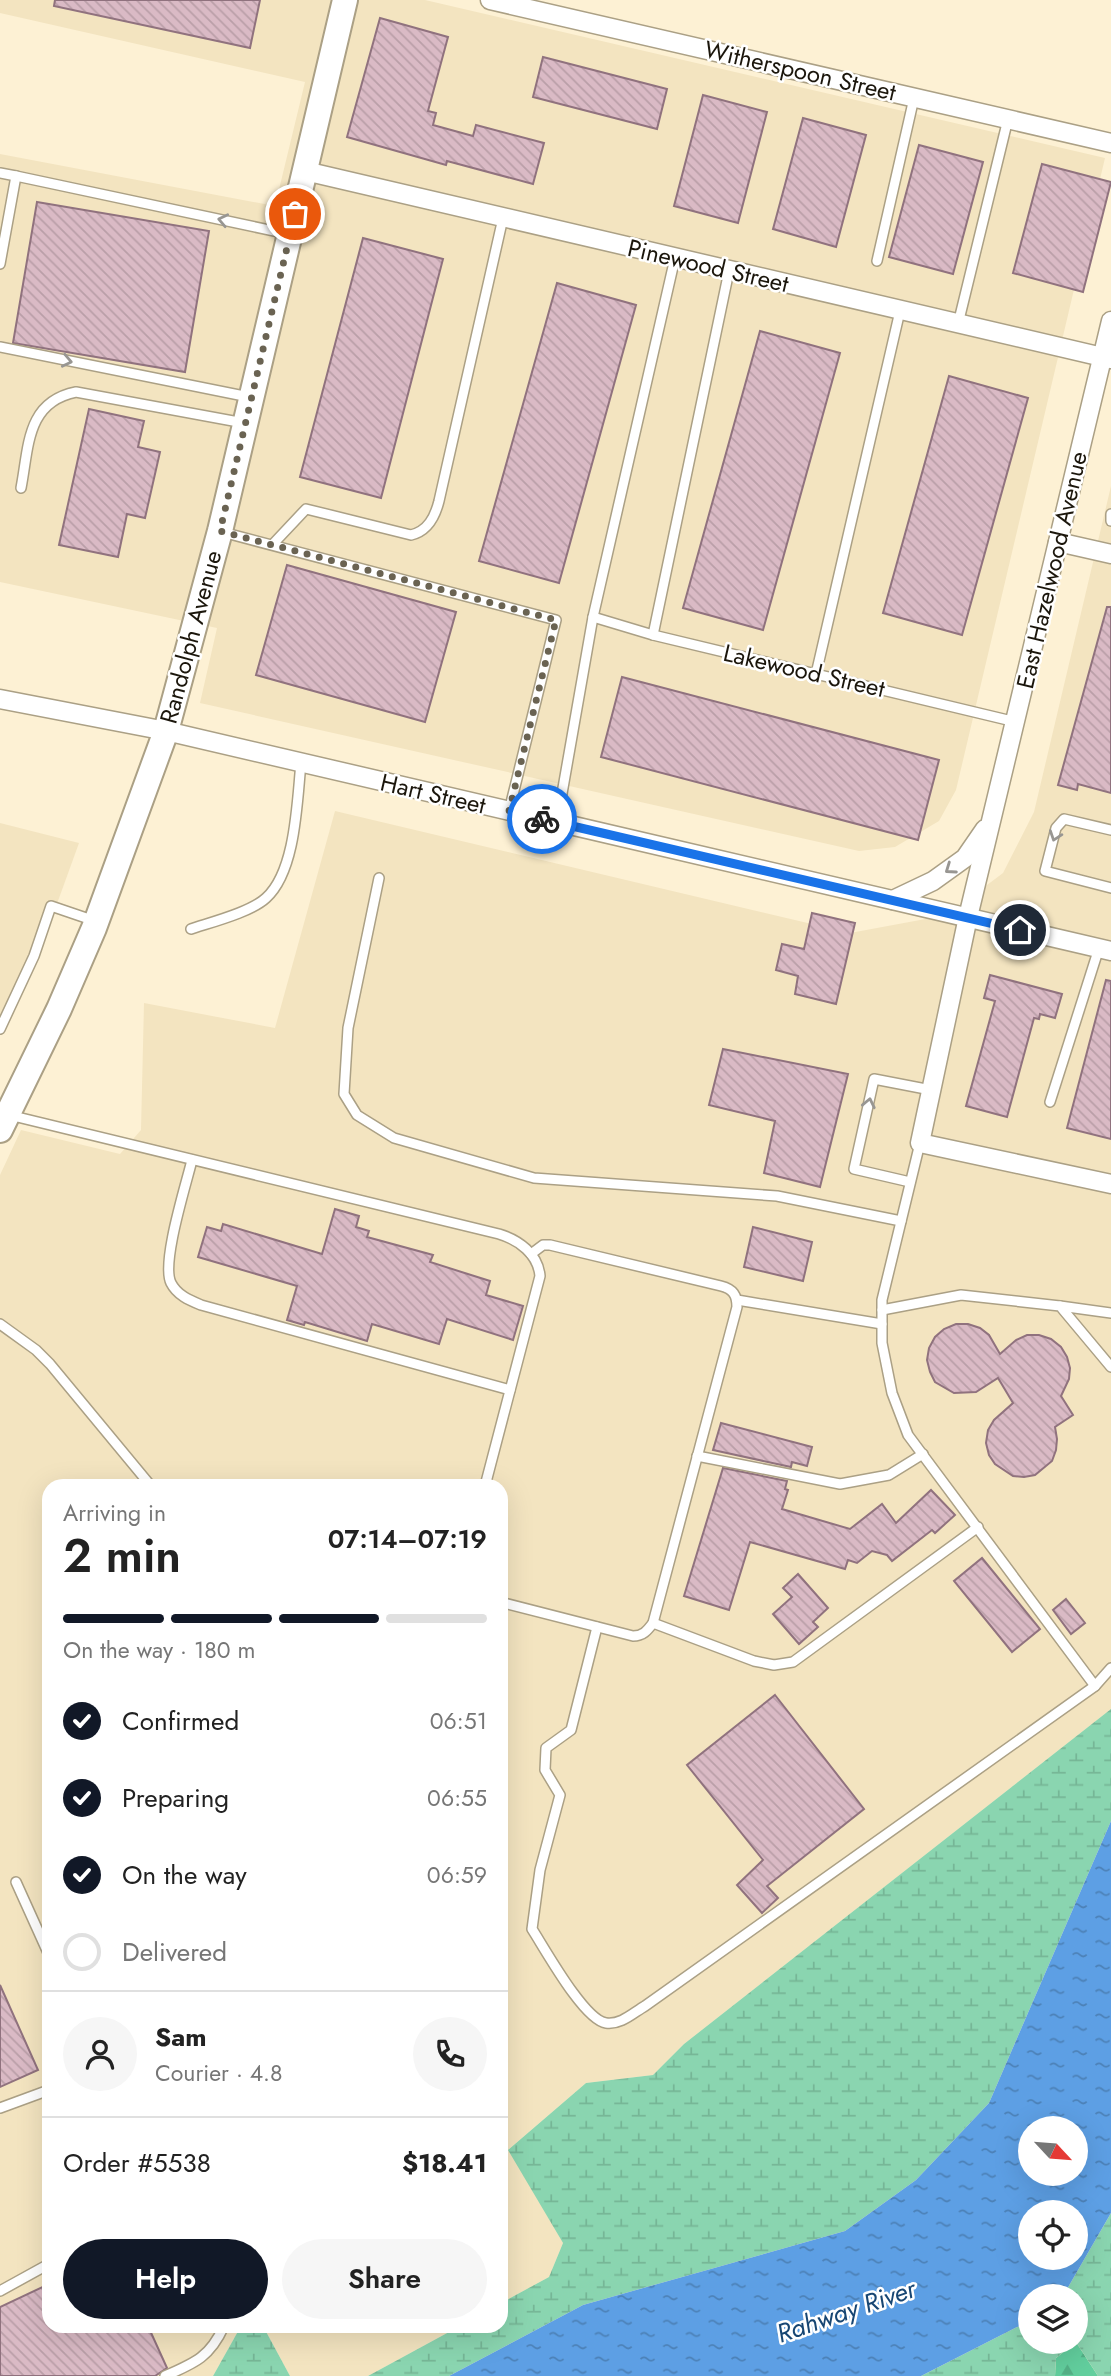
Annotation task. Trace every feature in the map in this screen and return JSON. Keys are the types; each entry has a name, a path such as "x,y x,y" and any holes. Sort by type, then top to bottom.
{"main road":[{"name":"Randolph Avenue","path":"4,1122 97,922 166,732 220,531 345,0"}],"street":[{"name":"Witherspoon Street","path":"490,0 1111,143"},
{"name":"Pinewood Street","path":"305,171 1107,358"},
{"name":"East Hazelwood Avenue","path":"920,1143 968,917 1058,542 1107,358 1111,321"},
{"path":"1058,542 1111,554"},
{"name":"Hart Street","path":"0,699 166,732 1105,949"},
{"name":"East Hazelwood Avenue","path":"893,900 933,881 965,858 992,819"},
{"path":"920,1143 1111,1184"}],"lane":[{"path":"877,261 914,97"},
{"path":"958,324 1008,119"},
{"path":"0,173 290,234"},
{"path":"0,264 16,176"},
{"path":"273,544 306,509 411,535 420,533 431,522 439,501 503,218"},
{"path":"557,822 593,617 675,258"},
{"path":"653,635 729,271"},
{"path":"816,674 900,311"},
{"path":"0,347 252,397"},
{"path":"21,488 34,421 47,405 65,394 76,392 246,423"},
{"path":"220,531 556,620 509,811"},
{"name":"Lakewood Street","path":"593,617 653,635 1016,722"},
{"path":"191,929 238,913 266,898 276,884 288,860 301,763"},
{"path":"1111,830 1063,819 1056,828 1045,872 1111,888"},
{"path":"379,878 348,1028 344,1094 357,1115 394,1138 534,1178 777,1196 901,1221"},
{"path":"0,1029 34,956 51,906 97,922"},
{"path":"1050,1102 1105,949"},
{"path":"911,1182 854,1169 874,1079 931,1090"},
{"path":"4,1122 192,1160 499,1234 519,1242 531,1254 539,1268 540,1276 487,1479"},
{"path":"920,1143 882,1300 882,1343 892,1393 908,1435 1095,1686"},
{"path":"192,1160 167,1263 170,1282 180,1294 201,1305 510,1391"},
{"path":"508,1604 633,1636 641,1636 653,1623 737,1307 737,1300 728,1288 550,1245 543,1245 531,1254"},
{"path":"882,1310 961,1295 1111,1313"},
{"path":"737,1300 882,1324"},
{"path":"1060,1306 1111,1367"},
{"path":"0,1324 36,1350 50,1364 145,1479"},
{"path":"696,1457 840,1484 889,1475 923,1454"},
{"path":"653,1623 754,1661 774,1665 793,1662 978,1527"},
{"path":"597,1627 571,1730 545,1748 545,1770 560,1795 540,1870 532,1929 583,2008 603,2023 619,2022 645,2006 1095,1686 1111,1668"},
{"path":"16,1882 42,1940"},
{"path":"0,2109 42,2093"},
{"path":"0,2291 42,2268"},
{"path":"165,2376 196,2363 217,2341 221,2333"}],"shaded area":[{"path":"0,0 425,0 1105,158 956,790 939,821 895,847 859,851 200,703 217,628 0,582 0,154 275,206 305,82 0,13"},
{"path":"1111,486 1111,1709 684,2044 653,2075 586,2083 509,2149 563,2243 549,2277 508,2299 508,1479 42,1479 42,2333 237,2333 213,2376 0,2376 0,1175 21,1130 120,1154 141,1130 144,1003 275,1028 335,811 850,933 947,915 1003,873 1034,812"},
{"path":"0,823 79,843 46,934 0,1027"},
{"path":"267,2333 447,2333 368,2376 290,2376"}],"green space":[{"path":"1111,1709 1111,1821 989,2103 916,2180 845,2231 583,2305 449,2376 368,2376 447,2333 508,2333 508,2299 549,2277 563,2243 508,2150 586,2083 653,2075 684,2044"},
{"path":"1111,2213 1111,2376 1098,2376 1084,2354 1088,2354 1088,2284 1070,2284 1078,2270 1088,2270 1088,2253"},
{"path":"1018,2327 1018,2354 1061,2354 1056,2358 1055,2376 921,2376"},
{"path":"237,2333 267,2333 290,2376 213,2376"},
{"path":"1061,2354 1084,2354 1098,2376 1055,2376 1056,2358"}],"water":[{"name":"Rahway River","path":"1111,1821 1111,2213 1088,2253 1088,2200 1018,2200 1018,2270 1078,2270 1070,2284 1018,2284 1018,2327 921,2376 449,2376 583,2305 845,2231 916,2180 989,2103"}],"building":[{"path":"55,0 260,0 250,48 54,6"},
{"path":"380,18 448,37 428,111 436,113 433,125 473,136 476,125 544,143 533,184 447,161 446,165 347,137"},
{"path":"543,57 667,89 657,129 533,97"},
{"path":"703,95 767,112 738,223 674,206"},
{"path":"803,118 866,135 836,247 773,229"},
{"path":"919,145 983,162 953,274 889,257"},
{"path":"1042,164 1111,182 1083,292 1013,273"},
{"path":"37,202 209,231 185,372 13,343"},
{"path":"363,238 443,259 381,498 300,477"},
{"path":"557,283 636,305 559,583 479,561"},
{"path":"760,331 840,353 763,630 683,608"},
{"path":"949,376 1028,398 962,635 883,613"},
{"path":"89,409 144,421 138,447 160,452 145,518 127,514 118,557 59,545"},
{"path":"287,565 456,612 425,722 256,675"},
{"path":"1107,607 1111,607 1111,793 1078,784 1077,790 1058,785"},
{"path":"622,677 939,760 918,840 601,757"},
{"path":"812,913 855,923 836,1004 795,994 798,976 776,970 782,944 804,949"},
{"path":"990,975 1062,994 1055,1018 1040,1014 1039,1019 1034,1018 1007,1117 966,1106 995,1001 984,998"},
{"path":"1106,980 1111,981 1111,1139 1067,1128"},
{"path":"723,1049 848,1074 820,1187 764,1173 775,1121 709,1105"},
{"path":"335,1209 359,1216 356,1227 369,1231 367,1237 433,1255 430,1262 490,1281 486,1295 523,1306 513,1340 447,1319 439,1344 372,1324 367,1341 305,1322 304,1325 287,1320 297,1286 198,1257 207,1227 221,1231 223,1224 322,1254"},
{"path":"753,1227 812,1242 803,1281 744,1267"},
{"path":"956,1324 980,1328 989,1335 1000,1354 1016,1340 1027,1335 1039,1335 1051,1339 1061,1347 1067,1357 1069,1379 1061,1396 1073,1415 1055,1427 1057,1439 1052,1461 1035,1475 1013,1476 995,1464 989,1455 986,1443 988,1430 994,1420 1013,1403 998,1378 976,1392 954,1393 935,1382 927,1360 929,1348 935,1337 944,1329"},
{"path":"721,1423 812,1447 807,1466 792,1462 791,1467 713,1450"},
{"path":"723,1468 787,1481 785,1489 788,1490 782,1509 850,1529 882,1504 896,1523 931,1490 955,1515 935,1533 932,1530 892,1561 887,1555 872,1551 857,1563 848,1560 845,1569 750,1542 729,1610 684,1596"},
{"path":"982,1558 1040,1629 1012,1652 954,1581"},
{"path":"798,1574 828,1608 813,1622 818,1627 799,1644 773,1614 792,1597 783,1588"},
{"path":"1066,1599 1085,1623 1071,1634 1053,1610"},
{"path":"775,1695 864,1809 767,1886 778,1898 762,1913 737,1885 763,1860 687,1765"},
{"path":"0,1985 38,2070 0,2087"},
{"path":"42,2287 42,2333 151,2333 167,2368 155,2376 0,2376 0,2307"}],"way so far":[{"path":"295,214 220,531 556,620 509,811 542,819"}],"route":[{"path":"542,819 1020,930"}]}
